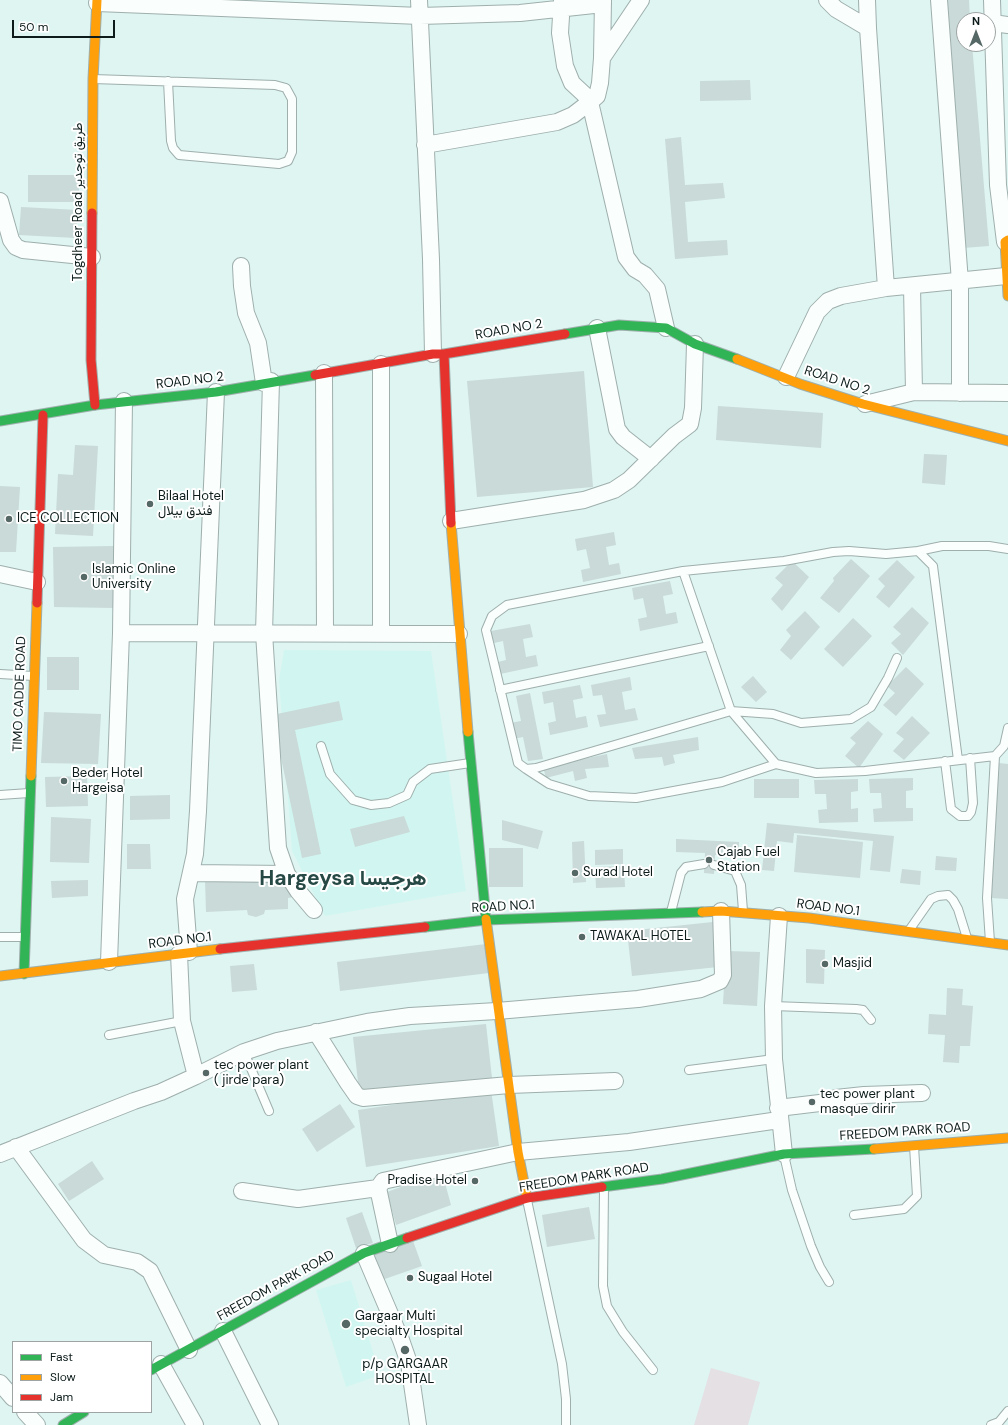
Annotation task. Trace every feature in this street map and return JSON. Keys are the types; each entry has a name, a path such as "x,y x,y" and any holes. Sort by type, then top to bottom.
{"main road":[{"name":"Togdheer Road طريق توجدير","path":"95,405 91,360 93,79 97,1"},
{"path":"1006,249 1008,296"},
{"name":"ROAD NO 2","path":"0,421 124,401 216,392 267,382 324,374 619,325 666,328 695,344 786,377 800,384 863,404 1008,441"},
{"path":"438,354 459,634 486,920 497,1011 518,1152 527,1198"},
{"name":"TIMO CADDE ROAD","path":"24,974 43,415"},
{"name":"ROAD NO.1","path":"0,976 184,953 486,920 721,911 779,916 1008,946"},
{"name":"FREEDOM PARK ROAD","path":"156,1367 364,1253 527,1198 662,1179 784,1154 1008,1138"},
{"path":"63,1425 82,1413"}],"street":[{"path":"419,0 431,259 438,354"},
{"path":"602,58 641,0"},
{"path":"827,0 836,9 868,28"},
{"path":"867,0 886,288"},
{"path":"939,0 960,282 960,392"},
{"path":"992,0 1000,24 998,185 1006,249"},
{"path":"97,1 208,3 420,16 518,7 603,2 602,58 598,93 590,102 573,115 557,122 425,145"},
{"path":"562,4 560,33 565,66 572,83 586,96 590,102 626,256 635,269 645,275 657,290 666,328"},
{"path":"0,200 11,240 16,246 23,250 92,256"},
{"path":"241,266 246,313 258,343 267,382 264,632 278,848 287,874 298,891 314,910"},
{"path":"786,377 817,312 828,301 841,296 886,288 960,282 1006,276"},
{"path":"912,286 914,392"},
{"path":"597,328 617,429 623,437 651,459"},
{"path":"451,522 584,500 614,490 624,483 674,436 690,424 693,408 695,344"},
{"path":"381,364 381,633"},
{"path":"324,374 325,633"},
{"path":"196,1076 182,1021 184,906 195,854 198,811 216,392"},
{"path":"863,404 914,392 1008,393"},
{"path":"109,962 121,633 124,401"},
{"path":"0,574 37,582"},
{"path":"121,633 206,634 264,632 459,634"},
{"path":"191,873 287,874"},
{"path":"0,1154 162,1092 244,1052 277,1041 367,1022 410,1016 497,1011 638,999 701,989 720,982 723,975 721,911"},
{"path":"779,916 773,1006 774,1059 784,1154"},
{"path":"316,1032 357,1096 363,1098 509,1085 615,1081"},
{"path":"242,1191 298,1199 378,1188 383,1181 518,1152 629,1142 779,1114 828,1102 836,1098 922,1093"},
{"path":"16,1147 84,1240 104,1255 137,1262 150,1271 189,1350"},
{"path":"378,1188 390,1244"},
{"path":"364,1253 402,1340 409,1363 418,1425"},
{"path":"223,1331 270,1425"},
{"path":"156,1367 195,1425"},
{"path":"0,1383 12,1397"},
{"path":"26,1413 37,1425"}],"lane":[{"path":"93,79 275,85 286,88 292,99 292,152 288,161 279,164 179,155 173,148 171,141 168,82"},
{"path":"995,756 866,771 816,773 776,764 722,782 636,798 589,796 549,784 518,763 486,630 492,616 507,605 683,571 776,562 833,552 849,551 886,554 918,551 942,546 989,546 1008,549"},
{"path":"918,551 933,566 958,760"},
{"path":"683,571 731,711 776,764"},
{"path":"500,690 709,646"},
{"path":"526,769 536,768 731,711 773,714 801,723 851,719 871,706 888,678 897,658"},
{"path":"0,674 34,676"},
{"path":"990,943 987,898 995,756 1004,746 1008,728"},
{"path":"321,746 330,774 353,800 371,805 389,803 407,795 413,782 430,769 471,763"},
{"path":"945,761 951,809 960,816 968,816 971,812 973,803 970,758"},
{"path":"0,795 30,793"},
{"path":"670,913 681,873 686,867 704,864"},
{"path":"714,865 735,871 741,885 743,912"},
{"path":"909,932 931,899 938,896 948,895 958,909 968,940"},
{"path":"0,936 25,936"},
{"path":"773,1006 856,1008 863,1010 871,1020"},
{"path":"109,1035 182,1021"},
{"path":"244,1052 269,1111"},
{"path":"689,1070 774,1059"},
{"path":"854,1215 904,1208 917,1196 914,1145"},
{"path":"784,1154 792,1190 811,1246 820,1267 829,1282"},
{"path":"604,1187 603,1286 607,1306 623,1332 653,1370"},
{"path":"527,1198 562,1364 566,1400 566,1425"},
{"path":"991,1425 999,1422 1008,1411"}],"shaded area":[{"path":"284,650 431,651 466,891 325,916 292,851 279,680"},
{"name":"Gargaar Multi specialty Hospital","path":"351,1280 380,1375 346,1387 316,1290"},
{"path":"711,1368 760,1382 748,1425 694,1425"}],"building":[{"path":"944,0 969,0 970,12 956,12 956,52 973,52 989,246 963,248"},
{"path":"750,80 751,100 700,101 700,81"},
{"path":"681,137 685,185 723,183 725,198 685,202 688,242 727,240 728,255 675,259 665,139"},
{"path":"28,175 79,175 79,202 28,202"},
{"path":"21,207 78,210 76,238 19,235"},
{"path":"584,371 593,487 477,497 467,381"},
{"path":"718,406 823,413 821,448 716,440"},
{"path":"75,445 98,446 93,536 55,534 58,474 73,475"},
{"path":"924,454 947,455 945,485 922,483"},
{"name":"ICE COLLECTION","path":"0,486 20,487 16,552 0,552"},
{"path":"614,532 616,545 606,547 609,565 619,563 621,574 583,582 581,570 590,568 586,549 577,551 575,539"},
{"name":"Islamic Online University","path":"114,546 115,608 54,607 53,547"},
{"path":"851,559 870,576 839,613 820,598 834,581 833,578"},
{"path":"897,560 915,577 889,608 876,597 885,586 878,579"},
{"path":"792,561 809,577 782,611 771,599 783,585 775,578"},
{"path":"670,581 673,594 663,596 666,614 676,612 678,623 640,631 638,619 647,617 643,598 634,600 632,588"},
{"path":"912,607 929,623 903,655 891,643 901,634 893,627"},
{"path":"805,611 820,627 791,660 780,650 791,636 786,630"},
{"path":"853,618 872,636 843,667 824,649"},
{"path":"530,624 533,637 523,639 526,657 536,655 538,666 500,674 498,662 506,660 503,641 494,643 491,631"},
{"path":"47,657 79,657 79,690 47,690"},
{"path":"906,667 924,684 896,716 883,705 895,693 887,686"},
{"path":"753,676 767,692 756,702 741,687"},
{"path":"630,677 632,690 622,692 625,710 635,708 638,720 600,727 597,715 606,714 602,695 593,696 591,685"},
{"path":"580,685 583,698 573,700 576,718 586,716 588,727 550,735 548,723 556,721 553,702 544,704 542,692"},
{"path":"530,693 543,759 528,761 523,737 513,739 510,723 521,721 516,696"},
{"path":"339,701 343,720 295,730 321,854 302,858 272,715"},
{"path":"44,712 101,714 98,764 41,763"},
{"path":"912,716 930,733 904,760 893,751 904,739 896,733"},
{"path":"868,721 883,734 859,768 845,756 856,743 850,738"},
{"path":"698,737 699,750 673,755 675,763 664,766 662,757 635,759 632,748"},
{"path":"607,754 609,767 585,769 587,778 575,781 573,771 546,778 543,767"},
{"path":"999,763 1008,764 1008,899 990,898"},
{"path":"87,776 88,806 46,807 45,777"},
{"path":"913,778 913,790 906,791 906,808 913,808 913,821 874,822 873,809 882,808 881,793 870,793 869,779"},
{"path":"754,779 799,779 799,798 754,798"},
{"path":"858,779 858,791 851,792 851,809 858,808 858,822 819,823 818,810 827,809 826,794 815,794 814,780"},
{"path":"170,795 170,819 130,820 130,796"},
{"path":"404,816 410,832 355,847 350,829"},
{"path":"51,817 91,819 89,863 50,862"},
{"path":"502,820 543,831 538,849 502,840"},
{"path":"767,823 894,836 890,872 870,870 873,841 794,833 793,843 777,841 774,871 762,870"},
{"path":"797,835 863,842 860,878 794,872"},
{"name":"Cajab Fuel Station","path":"676,839 739,842 739,856 715,855 714,874 704,873 705,853 676,852"},
{"path":"584,841 586,882 573,883 572,842"},
{"path":"127,844 150,844 151,869 127,869"},
{"path":"489,848 523,848 523,887 489,887"},
{"path":"623,849 623,864 595,865 595,850"},
{"path":"936,856 957,858 956,871 935,870"},
{"path":"624,866 625,887 596,888 595,867"},
{"path":"902,869 921,871 920,885 900,883"},
{"path":"287,876 293,897 288,898 288,909 265,910 264,914 256,917 248,915 247,910 206,912 205,879"},
{"path":"88,880 88,896 52,898 51,881"},
{"path":"713,922 718,967 632,976 627,931"},
{"path":"486,944 489,973 340,991 337,962"},
{"path":"806,949 825,950 824,984 806,983"},
{"path":"726,951 760,952 757,1006 723,1004"},
{"path":"254,964 257,990 232,992 230,966"},
{"path":"947,988 963,989 962,1005 973,1006 970,1046 960,1046 959,1063 943,1062 945,1035 928,1034 929,1014 946,1015"},
{"path":"486,1024 492,1078 359,1091 353,1037"},
{"path":"491,1090 499,1146 366,1167 358,1110"},
{"path":"340,1104 355,1127 317,1152 302,1129"},
{"path":"92,1161 104,1179 69,1201 58,1184"},
{"path":"442,1172 451,1205 396,1225 387,1192"},
{"path":"589,1207 595,1239 547,1247 542,1215"},
{"path":"362,1212 373,1243 356,1248 346,1218"},
{"path":"412,1238 422,1266 379,1281 369,1253"}],"traffic: fast":[{"path":"565,334 619,325 666,328 695,344 737,359"},
{"path":"0,421 95,405 216,392 315,375"},
{"path":"468,732 486,919"},
{"path":"24,974 31,776"},
{"path":"425,927 486,920 702,912"},
{"path":"602,1187 662,1179 784,1154 874,1149"},
{"path":"152,1369 364,1253 407,1238"},
{"path":"63,1425 82,1413"}],"traffic: slow":[{"path":"92,213 93,79 97,0"},
{"path":"1008,240 1005,242 1008,296"},
{"path":"737,359 800,384 863,404 1008,441"},
{"path":"451,523 468,732"},
{"path":"31,776 37,603"},
{"path":"702,912 721,911 809,918 1008,945"},
{"path":"486,919 518,1152 527,1198"},
{"path":"0,976 220,949"},
{"path":"874,1149 1008,1138"}],"traffic: jam":[{"path":"92,213 91,360 95,405"},
{"path":"315,375 433,354 444,354 565,334"},
{"path":"444,354 451,523"},
{"path":"37,603 43,415"},
{"path":"220,949 425,927"},
{"path":"407,1238 527,1198 602,1187"}],"place":[{"name":"Bilaal Hotel فندق بيلال","path":"150,504"},
{"name":"ICE COLLECTION","path":"9,519"},
{"name":"Islamic Online University","path":"84,577"},
{"name":"Beder Hotel Hargeisa","path":"64,781"},
{"name":"Cajab Fuel Station","path":"709,860"},
{"name":"Surad Hotel","path":"575,873"},
{"name":"TAWAKAL HOTEL","path":"582,937"},
{"name":"Masjid","path":"825,964"},
{"name":"tec power plant ( jirde para)","path":"206,1073"},
{"name":"tec power plant masque dirir","path":"812,1102"},
{"name":"Pradise Hotel","path":"475,1181"},
{"name":"Sugaal Hotel","path":"410,1278"},
{"name":"Gargaar Multi specialty Hospital","path":"346,1324"},
{"name":"p/p GARGAAR HOSPITAL","path":"405,1350"}],"district":[{"name":"Hargeysa هرجيسا","path":"343,879"}]}
